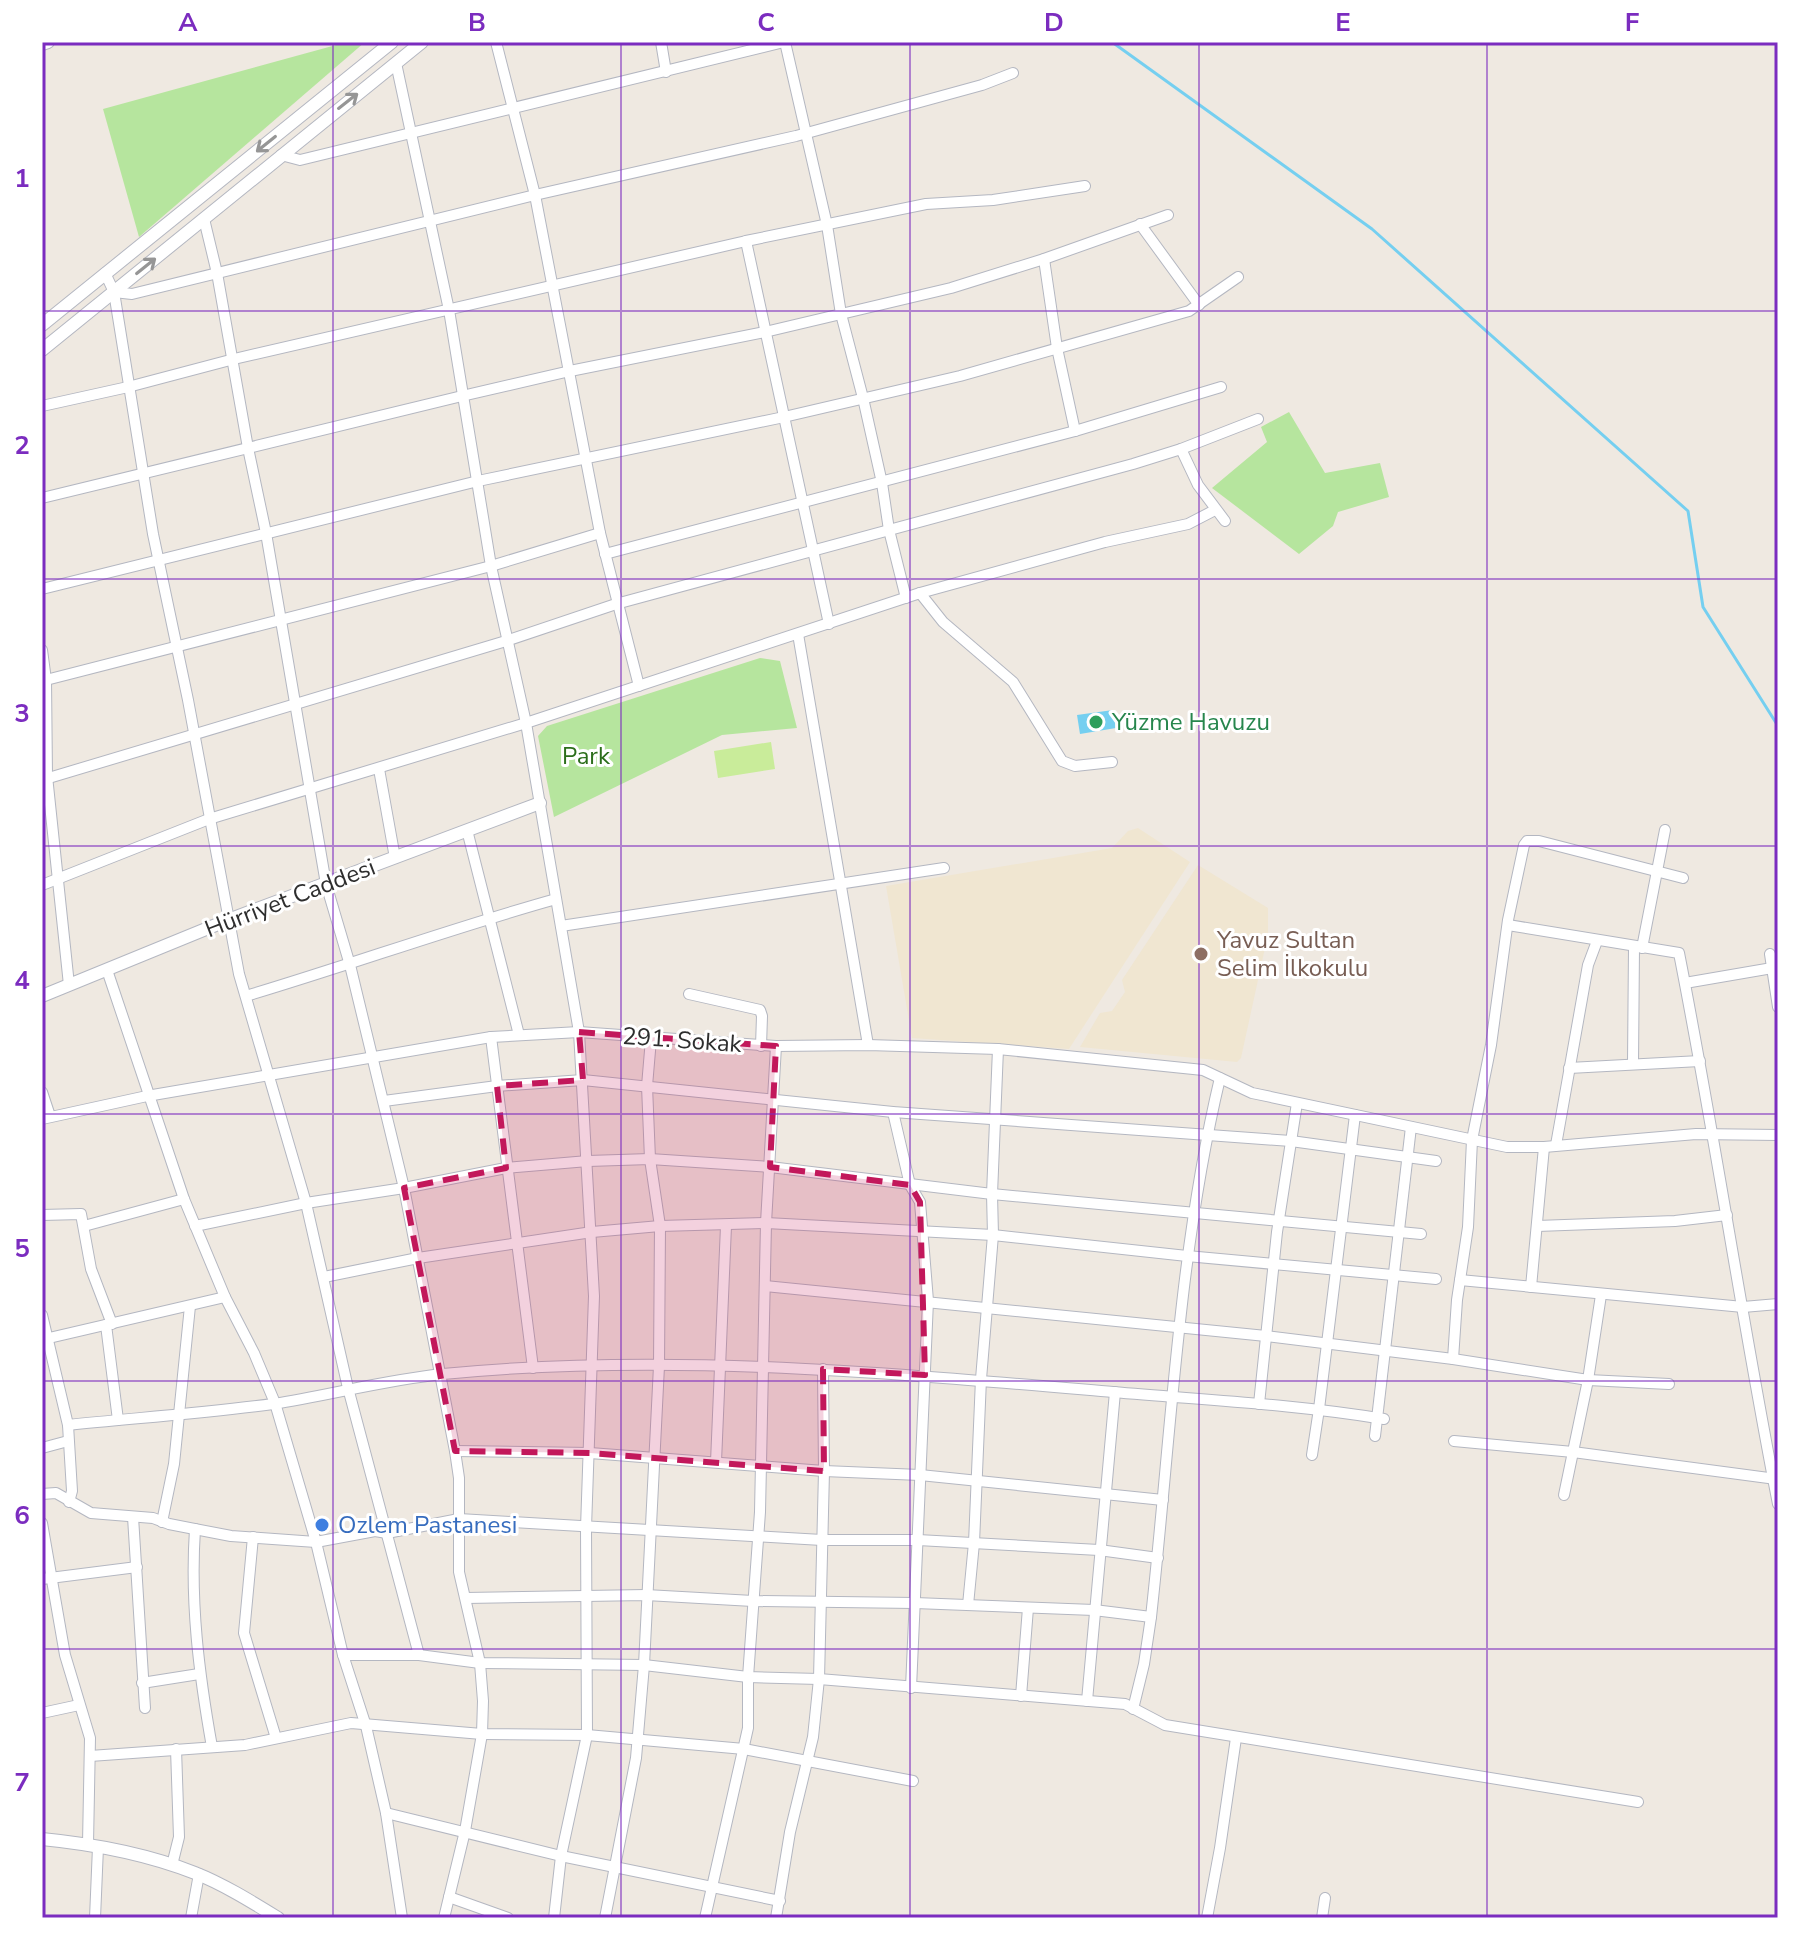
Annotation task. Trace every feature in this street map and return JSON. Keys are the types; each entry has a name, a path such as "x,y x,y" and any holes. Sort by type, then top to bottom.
{"street":[{"path":"42,44 48,42"},
{"path":"43,321 392,42"},
{"path":"42,350 422,42"},
{"path":"496,42 535,195 600,533 639,686"},
{"path":"661,42 666,72"},
{"path":"281,155 300,160 785,42 827,225 841,314 863,398 906,598"},
{"path":"396,63 449,310 491,566 526,723 579,1032 592,1232 593,1364 586,1528 587,1735 561,1856 554,1918"},
{"path":"114,292 132,294 804,133 982,85 1013,73"},
{"path":"42,406 746,241 926,204 993,200 1085,186"},
{"path":"42,498 570,371 765,332 951,288 1168,215"},
{"path":"204,219 266,533 326,884 350,965 404,1188 455,1451 459,1572 480,1663 482,1734 465,1831 444,1918"},
{"path":"1140,224 1199,305"},
{"path":"746,241 829,624"},
{"path":"1044,259 1057,348 1075,431"},
{"path":"105,273 114,292 159,560 228,920 246,996 306,1203 348,1388 419,1655"},
{"path":"42,589 478,481 784,417 960,376 1189,311 1238,277"},
{"path":"605,554 1075,431 1221,387"},
{"path":"44,778 506,641 616,604 1181,449 1258,419"},
{"path":"1181,449 1198,485 1225,521"},
{"path":"42,885 209,819 526,723 920,593 1105,542 1188,524 1215,510"},
{"path":"46,680 491,566 600,533"},
{"path":"920,593 943,622 1013,682 1062,761 1075,766 1112,762"},
{"path":"798,634 868,1045"},
{"path":"42,650 46,680 44,778 69,985"},
{"path":"379,769 395,858"},
{"name":"Hürriyet Caddesi","path":"42,996 228,920 540,803"},
{"path":"467,830 519,1035"},
{"path":"1633,1063 1638,948 1665,830"},
{"path":"1453,1359 1468,1227 1472,1140 1491,1045 1508,925 1527,841 1539,841 1683,878"},
{"path":"561,926 944,868"},
{"path":"246,996 556,899"},
{"path":"1508,925 1679,953 1778,1504"},
{"path":"1531,1287 1550,1146 1569,1068 1588,965 1597,941"},
{"path":"1770,954 1775,967 1778,1007"},
{"path":"1685,983 1775,967"},
{"path":"107,970 184,1199 225,1297 275,1403 316,1542 343,1655 366,1726 386,1813 402,1918"},
{"path":"689,994 760,1010 761,1046"},
{"name":"291. Sokak","path":"46,1118 147,1096 491,1037 579,1032 761,1046 998,1049 1203,1070 1252,1093 1507,1147 1713,1134 1778,1135"},
{"path":"491,1037 533,1368"},
{"path":"605,1918 639,1739 644,1665 659,1366 660,1226 650,1159 647,1086 651,1039"},
{"path":"705,1918 748,1728 765,1366 766,1223 776,1046"},
{"path":"968,1605 993,1235 998,1049"},
{"path":"1569,1068 1700,1061"},
{"path":"1133,1709 1151,1617 1187,1256 1206,1135 1220,1078"},
{"path":"384,1101 497,1086 583,1080 893,1112 995,1117 1291,1141 1436,1161"},
{"path":"42,1092 46,1118"},
{"path":"1259,1404 1279,1222 1297,1103"},
{"path":"893,1112 910,1185 920,1202 928,1301 911,1688"},
{"path":"1312,1455 1355,1115"},
{"path":"1375,1436 1381,1418 1384,1350 1411,1127"},
{"path":"195,1226 506,1168 650,1159 770,1167 992,1194 1421,1234"},
{"path":"84,1226 184,1199"},
{"path":"42,1215 81,1214 91,1269 109,1324 118,1420"},
{"path":"1537,1226 1675,1221 1727,1215"},
{"path":"324,1277 418,1258 592,1232 660,1226 766,1223 993,1235 1436,1279"},
{"path":"716,1462 726,1226"},
{"path":"1460,1280 1743,1307 1778,1304"},
{"path":"765,1286 1266,1336 1453,1359 1588,1380 1669,1384"},
{"path":"1564,1495 1588,1380 1601,1295"},
{"path":"49,1338 225,1297"},
{"path":"162,1522 174,1464 190,1306"},
{"path":"42,1315 68,1425 72,1491 69,1502"},
{"path":"68,1425 275,1403 441,1374 593,1364 765,1366 925,1375 1319,1409 1381,1418"},
{"path":"776,1918 790,1832 808,1759 819,1679 823,1369"},
{"path":"1087,1701 1115,1392"},
{"path":"42,1448 68,1441"},
{"path":"1454,1441 1573,1452 1775,1479"},
{"path":"455,1451 590,1453 920,1475 1163,1500"},
{"path":"42,1494 56,1493 91,1513 253,1537 316,1542 459,1519 822,1540 974,1543 1099,1550 1158,1558"},
{"path":"133,1517 145,1708"},
{"path":"42,1523 46,1578 90,1738 95,1918"},
{"path":"195,1529 192,1596 199,1674 212,1747"},
{"path":"253,1537 244,1633 276,1738"},
{"path":"46,1578 137,1567"},
{"path":"466,1598 646,1595 753,1601 1094,1610 1151,1617"},
{"path":"1021,1696 1028,1608"},
{"path":"343,1655 419,1655 480,1663 644,1665 748,1677 819,1679 1125,1704 1165,1725 1638,1802"},
{"path":"142,1683 199,1674"},
{"path":"42,1713 79,1705"},
{"path":"90,1756 245,1745 351,1723 482,1734 587,1735 744,1749 913,1781"},
{"path":"1207,1918 1236,1738"},
{"path":"172,1865 179,1837 176,1749"},
{"path":"386,1813 561,1856 780,1901"},
{"path":"42,1839 93,1845 199,1874 274,1917"},
{"path":"191,1918 199,1874"},
{"path":"449,1897 508,1918"},
{"path":"1322,1918 1325,1898"}],"highlighted area":[{"path":"579,1032 776,1046 770,1167 910,1185 920,1202 925,1375 823,1369 824,1471 590,1453 455,1451 404,1188 506,1168 497,1086 583,1080"}],"shaded area":[{"path":"1138,828 1190,862 1069,1049 912,1038 886,886 1112,848 1128,831"},
{"name":"Yavuz Sultan Selim İlkokulu","path":"1198,865 1268,908 1268,934 1241,1058 1237,1062 1080,1047 1100,1013 1112,1011 1125,992 1122,980"}],"green space":[{"path":"347,42 365,42 139,237 103,109"},
{"path":"1289,412 1325,473 1380,463 1389,497 1338,512 1333,526 1299,554 1212,488 1267,442 1261,427"},
{"name":"Park","path":"760,658 780,661 797,728 722,735 554,817 538,736 547,726"},
{"path":"771,742 775,769 718,778 714,751"}],"water":[{"name":"Yüzme Havuzu","path":"1113,710 1116,728 1080,734 1077,715"}],"waterway":[{"path":"1112,42 1372,229 1688,511 1703,607 1778,726"}],"place":[{"name":"Yüzme Havuzu","path":"1096,722"},
{"name":"Yavuz Sultan Selim İlkokulu","path":"1201,954"},
{"name":"Ozlem Pastanesi","path":"322,1525"}]}
